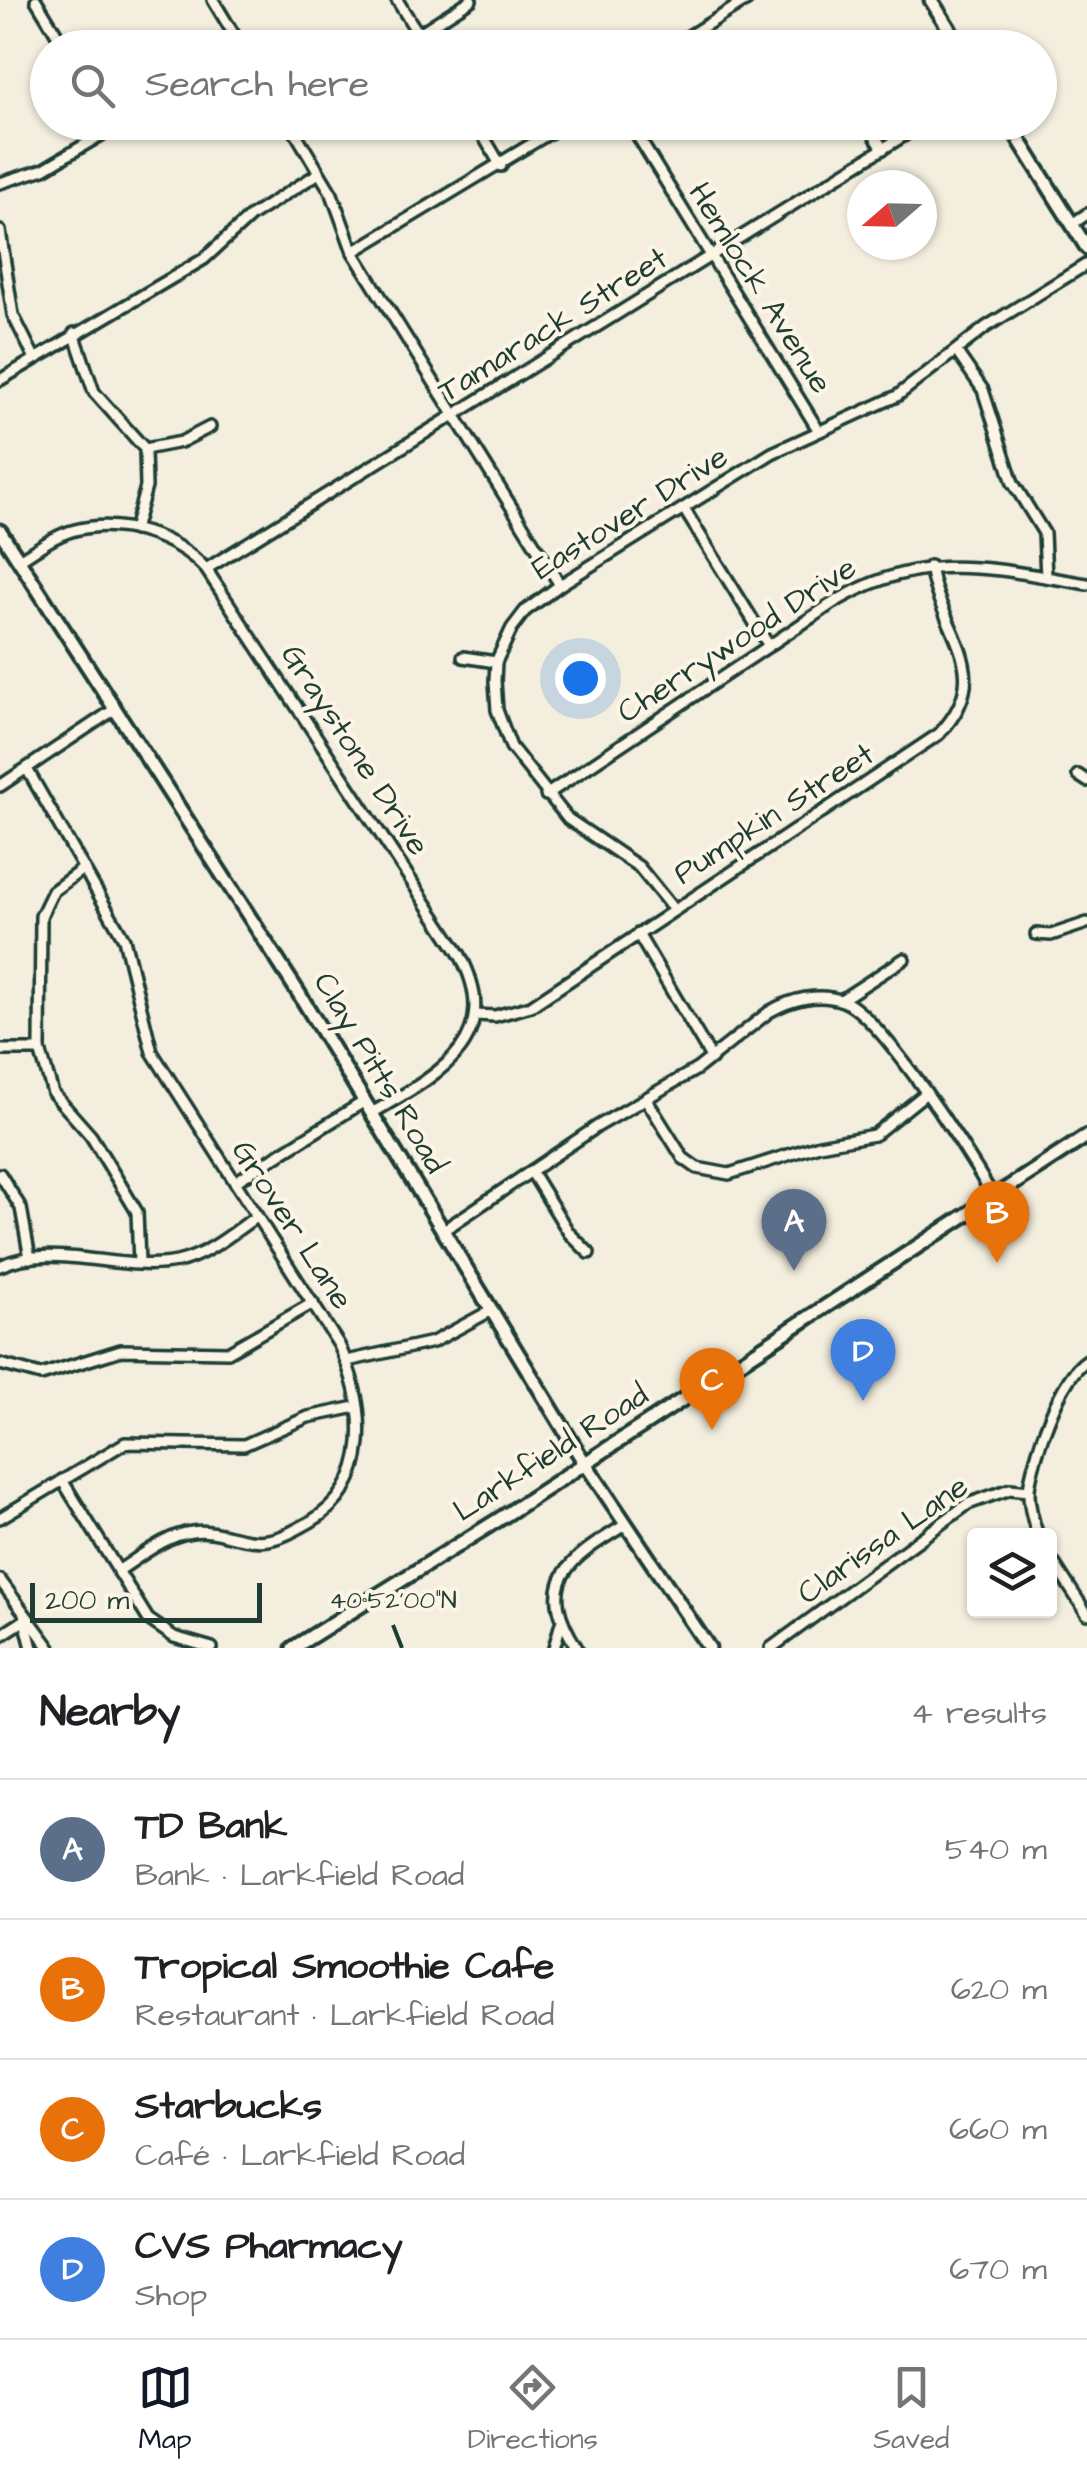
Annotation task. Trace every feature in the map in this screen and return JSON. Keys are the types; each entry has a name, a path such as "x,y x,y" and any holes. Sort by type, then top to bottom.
{"street":[{"path":"36,0 54,30"},
{"path":"213,0 231,30"},
{"path":"398,0 416,30"},
{"path":"424,30 471,0"},
{"path":"698,30 747,0"},
{"path":"931,0 950,30"},
{"path":"0,183 44,169 90,140"},
{"path":"300,140 332,194 353,252 560,585"},
{"path":"486,140 501,166"},
{"path":"353,252 541,140"},
{"name":"Hemlock Avenue","path":"640,140 818,428"},
{"path":"877,140 882,149"},
{"name":"Tamarack Street","path":"206,569 897,140"},
{"path":"1019,140 1087,248"},
{"path":"0,380 204,260 251,216 319,173"},
{"path":"1072,224 1087,214"},
{"path":"0,231 13,315 34,357"},
{"name":"Eastover Drive","path":"496,662 526,611 560,585 818,428 897,396 956,351 1087,264"},
{"path":"74,333 94,392 145,449 146,487 134,530"},
{"path":"956,351 983,390 1013,483 1044,532 1046,577"},
{"path":"145,449 181,442 210,427"},
{"path":"684,509 769,646"},
{"name":"Graystone Drive","path":"19,560 72,530 109,526 173,543 206,569 460,954 473,983 475,1015"},
{"name":"Clay Pitts Road","path":"0,532 368,1107 625,1525 709,1648"},
{"name":"Cherrywood Drive","path":"546,795 856,588 895,572 930,566 972,566 1087,584"},
{"name":"Pumpkin Street","path":"475,1015 494,1016 531,1006 918,750 951,722 967,688 966,665 941,607 930,566"},
{"path":"462,656 496,662 495,695 502,728 546,795 589,837 640,867 674,910"},
{"path":"0,786 115,709"},
{"name":"Grover Lane","path":"28,768 124,939 152,1052 314,1303 347,1361 356,1408 360,1454 356,1472 348,1489 322,1514 274,1540 241,1540 192,1532 118,1571"},
{"path":"84,868 52,891 41,916 40,1050 54,1093 90,1136 138,1212 140,1263"},
{"path":"1036,934 1052,935 1087,923"},
{"path":"638,934 712,1059"},
{"path":"841,1000 904,960"},
{"path":"444,1230 712,1059 782,1004 818,996 841,1000 864,1015 925,1094 992,1196"},
{"path":"235,1182 368,1107 429,1080 455,1058 475,1015"},
{"path":"0,1050 40,1050"},
{"path":"646,1099 683,1158 698,1168 729,1174 820,1144 874,1135 925,1094"},
{"name":"Larkfield Road","path":"293,1648 586,1463 1087,1136"},
{"path":"531,1171 569,1233 588,1253"},
{"path":"0,1174 21,1208 30,1258"},
{"path":"0,1266 30,1258 176,1262 192,1257 257,1216"},
{"path":"0,1364 40,1375 121,1350 228,1352 314,1303"},
{"path":"347,1361 433,1342 492,1310"},
{"path":"1036,1528 1029,1491 1058,1399 1087,1360"},
{"path":"0,1518 125,1443 244,1445 308,1417 356,1408"},
{"path":"62,1480 148,1619 162,1631 212,1648"},
{"name":"Clarissa Lane","path":"772,1648 968,1504 989,1494 1029,1491"},
{"path":"577,1648 562,1623 556,1590 568,1565 625,1525"},
{"path":"1057,1568 1087,1614"},
{"path":"0,1580 25,1620 50,1648"},
{"path":"0,1636 25,1620"},
{"path":"25,1620 32,1648"},
{"path":"554,1648 562,1623"}],"place":[{"name":"Tropical Smoothie Cafe","path":"997,1263"},
{"name":"TD Bank","path":"794,1271"},
{"name":"CVS Pharmacy","path":"863,1401"},
{"name":"Starbucks","path":"712,1430"}]}
